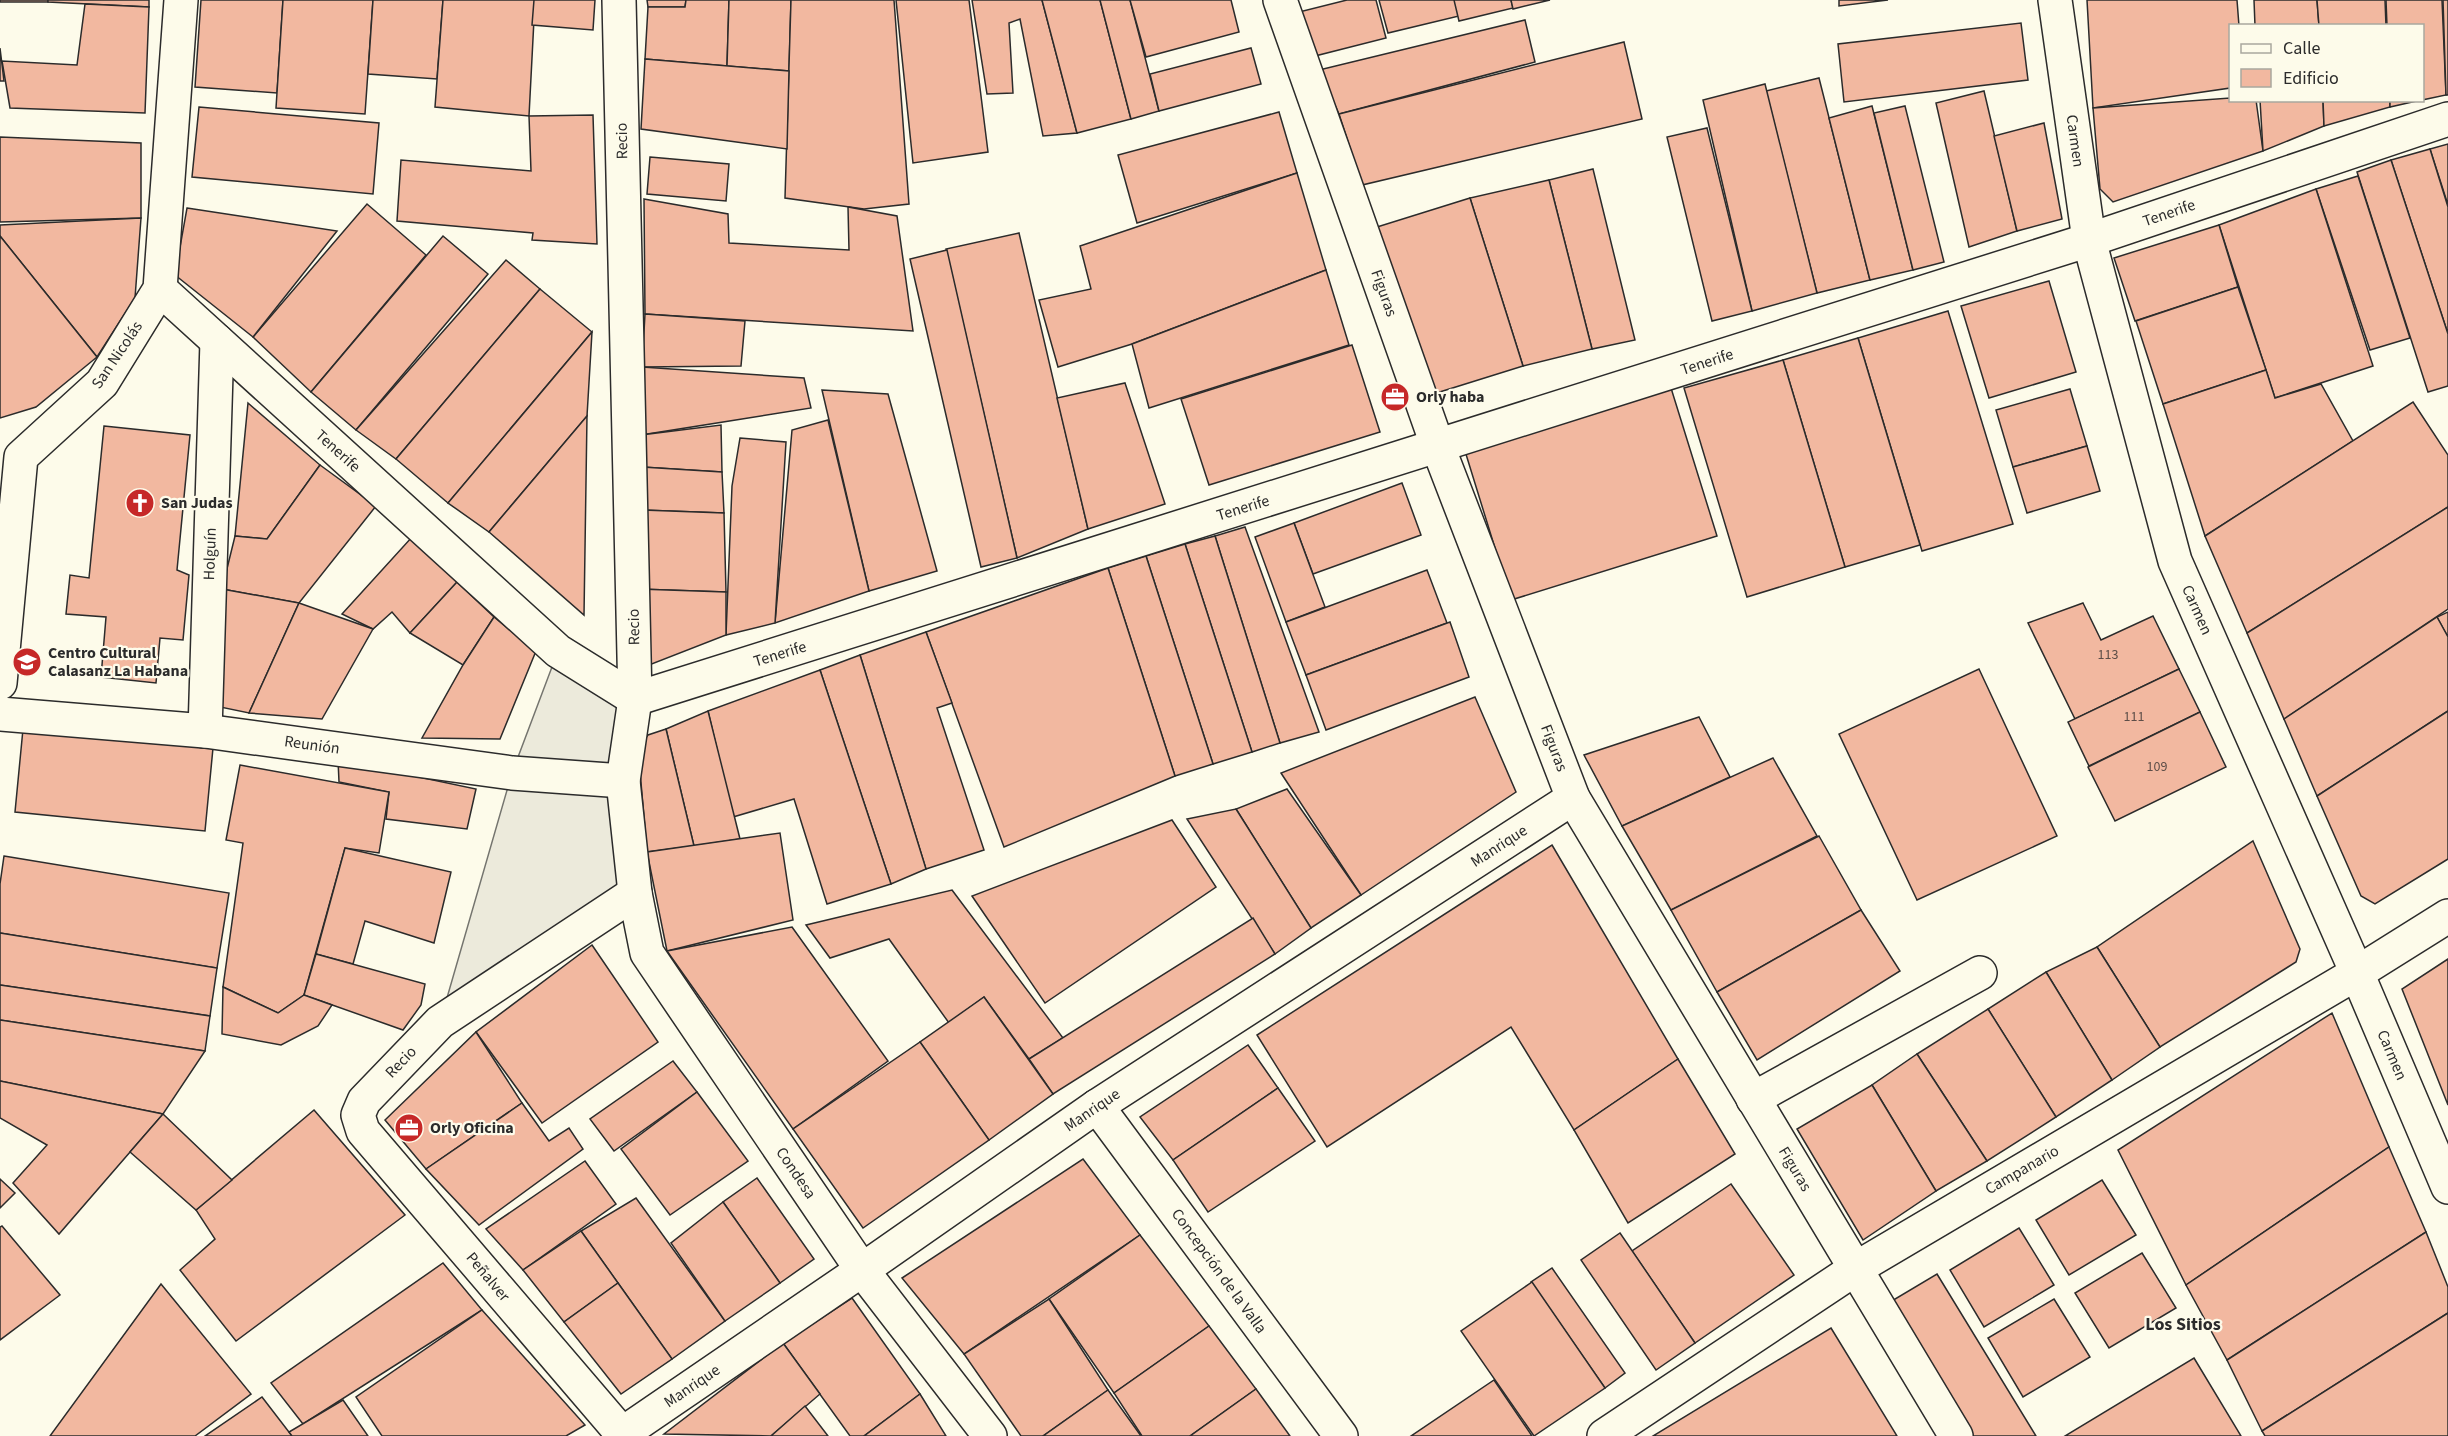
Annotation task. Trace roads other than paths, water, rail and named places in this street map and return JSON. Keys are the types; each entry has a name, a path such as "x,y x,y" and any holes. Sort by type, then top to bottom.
{"street":[{"name":"San Nicolás","path":"0,683 10,461 102,383 160,289 181,0"},
{"name":"Recio","path":"358,1115 364,1101 440,1022 635,893 623,781 635,699 619,0"},
{"name":"Figuras","path":"1280,0 1438,447 1573,798 1956,1436"},
{"name":"Carmen","path":"2055,0 2089,240 2175,561 2357,973 2448,1187"},
{"name":"Tenerife","path":"160,289 558,651 635,699 2089,240 2448,119"},
{"name":"Holguín","path":"205,731 217,341"},
{"name":"Reunión","path":"0,714 205,731 512,773 623,781"},
{"name":"Manrique","path":"621,1435 1097,1106 1573,798"},
{"name":"Condesa","path":"635,893 647,954 862,1270 990,1436"},
{"name":"Campanario","path":"1604,1436 1855,1269 2357,973 2448,916"},
{"path":"1753,1099 1980,973"},
{"name":"Concepción de la Valla","path":"1097,1106 1341,1436"},
{"name":"Peñalver","path":"358,1115 363,1131 621,1435"}],"place":[{"name":"Orly haba","path":"1395,397"},
{"name":"San Judas","path":"140,503"},
{"name":"Centro Cultural Calasanz La Habana","path":"27,662"},
{"name":"Orly Oficina","path":"409,1128"}],"district":[{"name":"Los Sitios","path":"2183,1324"}]}
